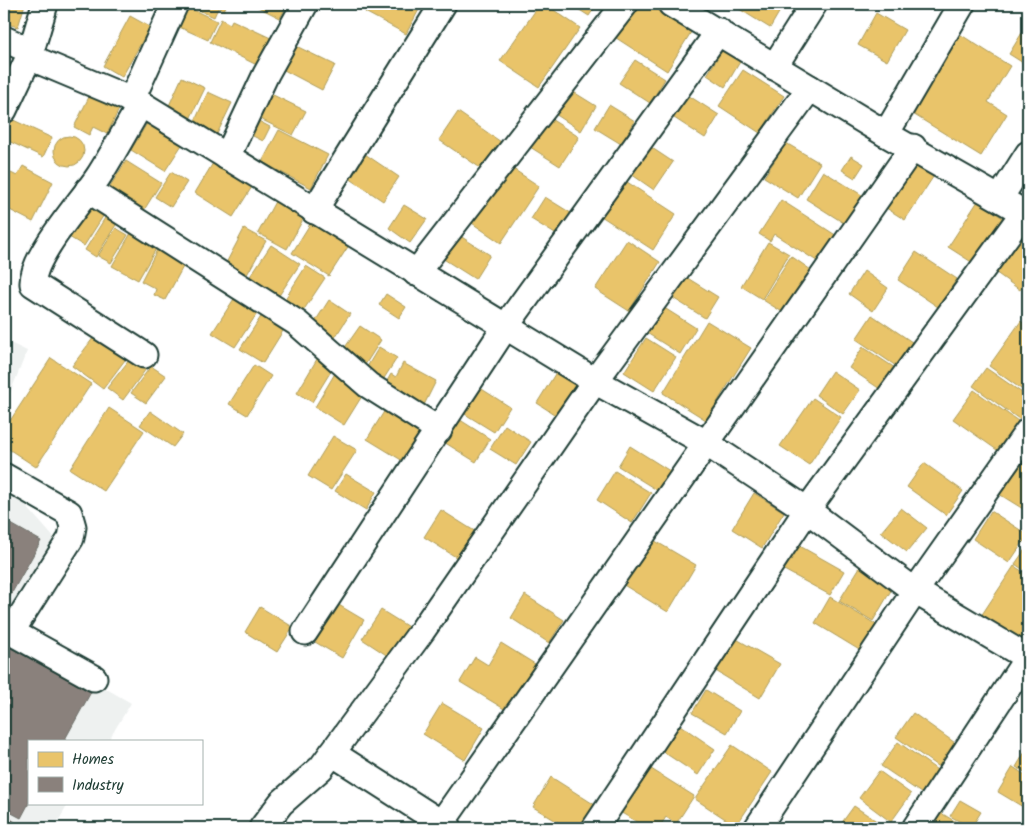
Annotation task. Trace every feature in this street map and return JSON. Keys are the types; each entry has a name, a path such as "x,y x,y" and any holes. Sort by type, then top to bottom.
{"street":[{"path":"4,110 30,54 45,4"},
{"path":"144,355 33,284 35,268 61,227 88,190 136,103 175,4"},
{"path":"228,157 266,74 305,4"},
{"path":"314,211 443,4"},
{"path":"416,273 625,4"},
{"path":"595,828 807,510 1026,213 886,134 774,67 719,31 671,4"},
{"path":"774,67 814,4"},
{"path":"886,134 962,4"},
{"path":"305,632 506,326 719,31"},
{"path":"4,39 30,54 136,103 595,381 706,443 807,510 916,591 1028,657 915,828"},
{"path":"262,828 281,803 321,768 422,631 595,381 810,88"},
{"path":"332,753 443,827 706,443 913,148"},
{"path":"1000,198 1028,154"},
{"path":"88,190 297,323 368,385 439,430"},
{"path":"757,828 916,591 1028,432"},
{"path":"4,476 69,513 73,527 71,538 8,630 94,678"}],"shaded area":[{"path":"4,340 27,351 4,408"},
{"path":"4,481 71,557 23,641 131,703 109,740 28,740 28,804 68,804 54,828 4,828"}],"building: Homes":[{"path":"10,4 25,4 18,27 4,23"},
{"path":"185,4 227,4 224,10 218,8 214,17"},
{"path":"252,4 288,4 280,18"},
{"path":"369,4 422,4 406,34 365,12"},
{"path":"540,4 545,4 580,28 539,87 500,61"},
{"path":"570,4 597,4 589,16"},
{"path":"629,4 653,4 693,29 667,71 610,34"},
{"path":"738,4 784,4 770,28 736,7"},
{"path":"185,6 217,21 208,40 177,26"},
{"path":"876,13 905,30 887,61 858,45"},
{"path":"130,16 150,27 122,77 103,66"},
{"path":"221,19 230,24 232,20 275,40 261,67 210,42"},
{"path":"1028,23 1028,66 1009,54"},
{"path":"958,33 1010,66 988,102 1007,114 981,156 908,111"},
{"path":"294,45 335,65 322,90 282,69"},
{"path":"723,49 741,60 725,87 707,75"},
{"path":"635,60 665,79 650,103 619,83"},
{"path":"743,70 784,96 760,133 719,106"},
{"path":"182,77 205,88 189,121 167,110"},
{"path":"564,86 596,106 581,131 549,110"},
{"path":"93,89 122,103 107,134 93,127 89,135 74,127"},
{"path":"208,92 232,103 217,134 194,123"},
{"path":"269,93 306,111 293,135 256,117"},
{"path":"686,94 719,115 705,138 671,116"},
{"path":"609,105 635,121 621,144 595,128"},
{"path":"458,112 501,142 482,169 439,140"},
{"path":"546,116 579,137 560,166 527,145"},
{"path":"251,117 270,127 263,141 243,131"},
{"path":"9,118 52,138 43,157 4,139 4,130"},
{"path":"149,120 187,137 165,171 131,150"},
{"path":"279,130 328,155 311,188 262,162"},
{"path":"69,136 79,141 84,151 79,161 69,166 59,161 54,151 59,141"},
{"path":"786,143 820,163 798,198 764,177"},
{"path":"649,146 673,162 654,190 631,174"},
{"path":"359,150 399,177 383,201 343,174"},
{"path":"851,156 864,164 855,178 842,170"},
{"path":"916,157 937,171 905,220 883,206"},
{"path":"216,158 255,182 233,217 195,193"},
{"path":"126,161 161,183 144,210 109,188"},
{"path":"507,165 539,186 501,243 469,221"},
{"path":"23,166 53,182 33,222 4,207 4,198 7,192 4,191 4,182 9,172 17,176"},
{"path":"823,171 865,197 847,225 806,199"},
{"path":"171,172 187,182 171,207 155,197"},
{"path":"624,180 676,214 653,250 601,216"},
{"path":"278,196 307,212 287,249 258,233"},
{"path":"87,197 107,210 84,246 64,234"},
{"path":"545,197 574,215 560,237 531,219"},
{"path":"781,200 837,236 820,263 774,234 770,241 759,234"},
{"path":"978,201 1003,218 973,263 948,247"},
{"path":"404,205 427,219 410,243 389,228"},
{"path":"108,213 119,220 96,257 85,250"},
{"path":"315,216 353,239 329,276 292,253"},
{"path":"1028,225 1028,279 1020,290 995,272"},
{"path":"116,228 128,235 111,263 98,256"},
{"path":"244,229 266,241 245,278 224,267"},
{"path":"131,233 157,247 138,280 112,266"},
{"path":"457,234 490,255 475,279 442,258"},
{"path":"627,240 660,262 629,311 595,289"},
{"path":"768,242 789,254 762,299 741,286"},
{"path":"271,245 300,264 276,300 247,281"},
{"path":"158,248 185,263 165,300 154,295 156,289 141,281"},
{"path":"916,252 957,279 938,307 898,280"},
{"path":"791,256 811,270 784,313 763,300"},
{"path":"306,266 325,278 303,311 285,299"},
{"path":"864,271 888,288 873,311 849,294"},
{"path":"681,274 718,297 705,318 668,295"},
{"path":"239,291 262,306 235,347 212,333"},
{"path":"386,294 406,307 399,318 379,305"},
{"path":"329,300 350,314 332,342 311,328"},
{"path":"658,304 696,328 680,354 642,330"},
{"path":"264,312 286,326 263,363 240,349"},
{"path":"872,315 912,342 896,366 856,339"},
{"path":"707,321 751,348 706,420 663,393"},
{"path":"1021,321 1028,327 1028,394 989,366"},
{"path":"360,326 381,340 363,368 341,353"},
{"path":"97,333 128,356 103,389 72,366"},
{"path":"646,338 676,357 654,391 624,372"},
{"path":"379,347 397,358 381,383 364,372"},
{"path":"863,347 895,368 880,389 849,368"},
{"path":"134,354 149,365 123,400 107,388"},
{"path":"320,354 336,363 312,402 297,393"},
{"path":"51,358 91,384 36,467 4,446 4,430"},
{"path":"403,363 436,381 423,407 384,386 391,374 396,377"},
{"path":"254,365 271,376 247,415 229,404"},
{"path":"151,366 166,376 146,403 131,393"},
{"path":"560,366 580,380 557,416 537,403"},
{"path":"986,368 1028,397 1028,405 1019,419 973,386"},
{"path":"337,370 367,388 344,425 315,407"},
{"path":"832,371 860,390 843,414 816,395"},
{"path":"477,386 510,407 494,432 460,411"},
{"path":"974,390 1018,421 997,450 953,419"},
{"path":"813,398 841,417 809,465 780,446"},
{"path":"390,402 426,424 403,461 367,439"},
{"path":"109,408 144,431 104,491 70,469"},
{"path":"150,411 183,434 173,447 140,425"},
{"path":"454,416 490,439 476,462 439,439"},
{"path":"505,425 531,442 516,465 490,449"},
{"path":"333,436 357,450 331,490 308,476"},
{"path":"630,446 673,473 660,492 618,466"},
{"path":"1025,455 1028,458 1028,512 999,494"},
{"path":"924,463 963,491 946,515 907,487"},
{"path":"615,471 651,493 632,523 597,500"},
{"path":"346,474 376,492 366,510 335,491"},
{"path":"754,493 784,512 762,548 732,529"},
{"path":"901,508 927,528 907,552 881,532"},
{"path":"441,510 476,532 459,559 424,537"},
{"path":"991,511 1028,535 1009,563 973,539"},
{"path":"650,538 696,565 668,612 622,584"},
{"path":"798,545 844,571 830,595 784,570"},
{"path":"1026,548 1028,550 1028,573 1015,564"},
{"path":"1014,566 1028,575 1028,629 1020,641 981,616"},
{"path":"860,567 893,587 873,621 839,601"},
{"path":"525,595 564,620 549,643 511,618"},
{"path":"830,597 877,625 861,651 815,623"},
{"path":"332,601 364,620 342,658 310,639"},
{"path":"260,607 293,627 277,652 245,632"},
{"path":"381,610 410,628 391,658 362,639"},
{"path":"733,637 780,664 760,698 714,670"},
{"path":"501,643 535,664 506,710 460,682 475,657 488,665"},
{"path":"706,690 740,711 727,733 692,713"},
{"path":"442,703 484,728 465,760 423,734"},
{"path":"913,713 958,745 940,768 896,737"},
{"path":"677,723 715,749 698,775 659,749"},
{"path":"898,742 940,772 924,795 881,766"},
{"path":"732,745 772,772 736,826 695,799"},
{"path":"1028,747 1028,774 1016,767"},
{"path":"648,767 694,796 676,824 666,817 659,828 647,828 620,812"},
{"path":"1013,767 1028,777 1028,810 998,792"},
{"path":"879,771 911,794 891,822 859,798"},
{"path":"551,777 595,805 581,828 568,828 533,807"},
{"path":"960,800 981,812 971,828 950,816"},
{"path":"854,806 887,828 838,828"},
{"path":"936,810 966,828 924,828"}],"building: Industry":[{"path":"4,520 41,541 4,607"},
{"path":"4,644 91,692 65,740 28,740 28,804 21,818 4,809"},
{"path":"4,814 23,828 4,828"}]}
